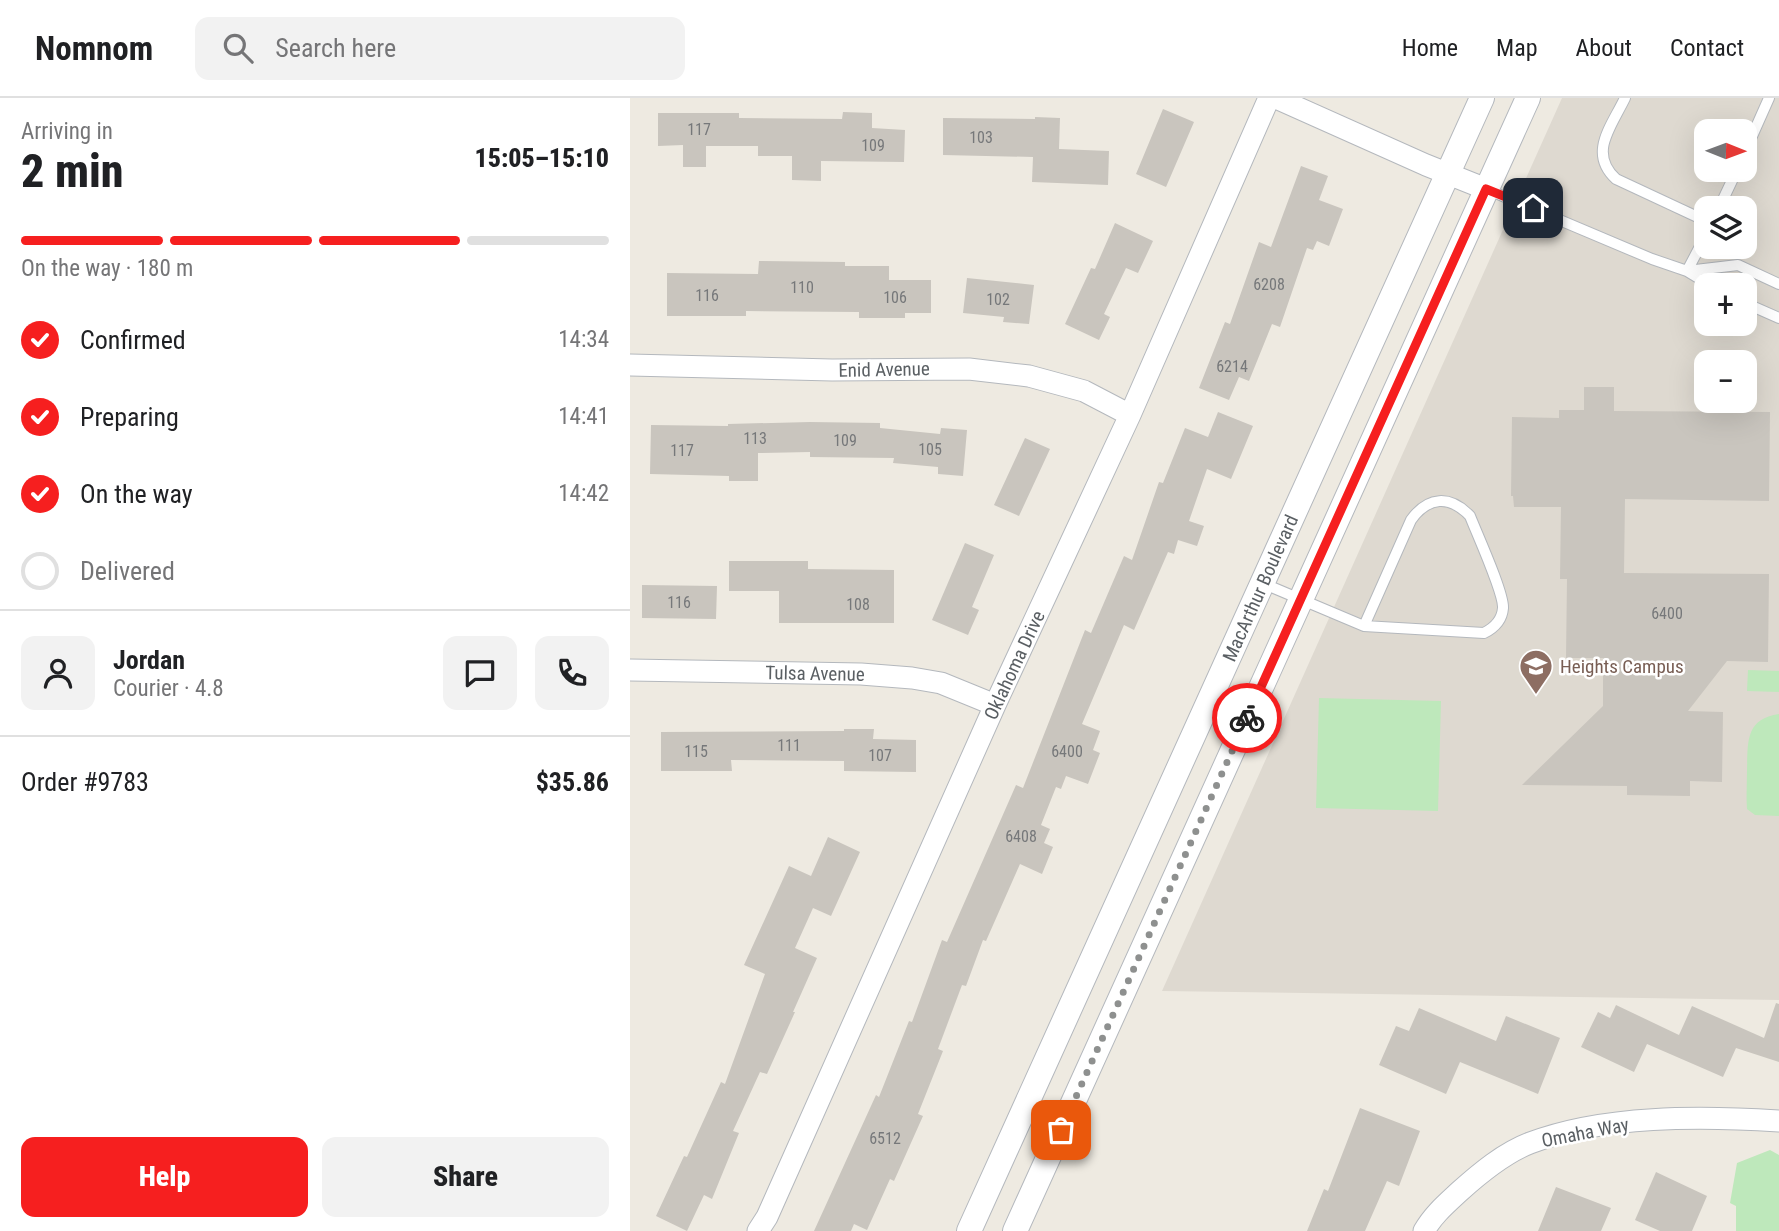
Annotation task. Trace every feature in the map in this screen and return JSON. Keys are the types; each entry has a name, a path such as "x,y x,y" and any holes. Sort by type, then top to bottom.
{"street":[{"name":"Oklahoma Drive","path":"758,1231 995,705 1130,415 1269,98"},
{"path":"1276,98 1486,189"},
{"name":"MacArthur Boulevard","path":"969,1231 1482,98"},
{"path":"1016,1231 1528,98"},
{"name":"Enid Avenue","path":"630,365 832,370 969,369 1029,376 1084,391 1130,415"},
{"name":"Tulsa Avenue","path":"630,670 861,674 912,678 941,683 995,705"},
{"name":"Omaha Way","path":"1424,1231 1432,1218 1480,1173 1529,1144 1622,1122 1729,1118 1779,1122"}],"lane":[{"path":"1625,98 1602,148 1601,159 1606,170 1616,179 1694,215"},
{"path":"1757,125 1769,98"},
{"path":"1486,189 1694,275"},
{"path":"1687,271 1694,258"},
{"path":"1687,271 1738,265 1779,284"},
{"path":"1757,308 1779,318"},
{"path":"1262,583 1364,626 1484,633 1498,623 1503,600 1470,516 1462,507 1440,501 1428,504 1418,511 1364,626"}],"shaded area":[{"name":"Heights Campus","path":"1562,98 1779,98 1779,1000 1162,991"}],"green space":[{"path":"1748,670 1779,671 1779,692 1747,691"},
{"path":"1319,698 1441,701 1438,811 1316,808"},
{"path":"1779,714 1779,816 1755,815 1747,809 1749,741 1754,727 1760,721"},
{"path":"1770,1150 1779,1155 1779,1231 1736,1231 1736,1206 1730,1203 1737,1163"}],"building":[{"path":"1163,109 1194,122 1166,187 1136,174"},
{"path":"843,112 872,113 872,128 905,130 904,162 821,161 821,181 792,180 792,156 758,156 758,146 706,146 706,167 683,167 683,145 658,146 658,113 739,113 739,118 842,119"},
{"path":"943,118 1060,118 1059,149 1109,151 1108,185 1032,182 1033,157 943,155"},
{"path":"1301,166 1328,176 1319,200 1343,209 1329,246 1317,241 1313,250 1307,248 1280,327 1272,324 1249,381 1239,377 1229,400 1199,388 1225,322 1230,324 1259,242 1271,247"},
{"path":"1115,223 1153,241 1138,273 1126,268 1104,314 1110,317 1099,340 1065,324 1091,268 1095,269"},
{"path":"759,261 845,262 845,266 889,266 889,280 931,280 931,313 905,313 905,318 859,318 859,312 746,311 746,316 667,316 667,273 758,274"},
{"path":"967,278 1034,285 1029,324 1003,322 1004,317 963,313"},
{"path":"1584,387 1614,387 1614,411 1770,412 1769,501 1625,499 1624,573 1769,574 1768,662 1727,661 1688,711 1723,712 1722,782 1690,781 1690,796 1627,795 1627,786 1522,785 1603,706 1603,658 1566,658 1567,579 1560,579 1561,507 1514,507 1511,496 1512,417 1559,418 1559,410 1584,410"},
{"path":"1218,412 1253,426 1231,479 1207,469 1189,521 1204,526 1197,546 1178,540 1174,554 1168,552 1134,630 1124,625 1082,724 1100,731 1093,750 1100,753 1088,784 1066,776 1061,789 1056,787 1041,825 1050,829 1044,843 1053,847 1042,874 1020,864 986,941 983,940 966,986 962,985 938,1049 943,1051 918,1114 923,1116 894,1181 890,1179 867,1230 854,1224 851,1231 814,1231 876,1095 879,1097 909,1021 912,1022 942,940 947,942 1016,785 1023,788 1085,630 1091,633 1124,556 1132,560 1159,482 1163,483 1185,428 1208,437"},
{"path":"810,422 880,423 880,428 940,434 941,428 967,430 963,476 938,474 938,467 893,463 894,458 810,457 810,452 758,453 758,481 729,481 729,476 650,474 651,425 728,426"},
{"path":"1025,438 1050,449 1019,516 994,505"},
{"path":"965,543 994,555 972,607 979,610 968,635 932,620"},
{"path":"729,561 808,561 808,569 894,570 894,623 779,623 779,591 729,591"},
{"path":"642,585 717,586 716,619 642,618"},
{"path":"874,729 873,739 916,740 916,772 844,771 844,761 731,760 732,771 661,771 661,732"},
{"path":"828,837 860,852 831,916 813,908 795,948 817,958 767,1074 760,1072 733,1131 739,1133 712,1199 704,1195 687,1231 656,1216 684,1156 687,1157 721,1082 725,1084 765,974 744,965 789,866 811,876"},
{"path":"1776,1003 1779,1004 1779,1062 1736,1048 1723,1077 1647,1044 1634,1072 1581,1047 1598,1012 1610,1018 1616,1005 1679,1035 1692,1006 1764,1038"},
{"path":"1419,1008 1496,1041 1506,1016 1560,1038 1538,1094 1460,1062 1446,1094 1379,1065 1396,1026 1409,1031"},
{"path":"1360,1108 1420,1131 1399,1186 1387,1181 1365,1231 1307,1231 1324,1189 1328,1191"},
{"path":"1656,1172 1707,1196 1692,1231 1660,1231 1635,1220"},
{"path":"1556,1187 1611,1208 1601,1231 1538,1231"}],"way so far":[{"path":"1061,1130 1247,718"}],"place":[{"name":"Heights Campus","path":"1536,696"}],"route":[{"path":"1247,718 1486,189 1533,208"}]}
